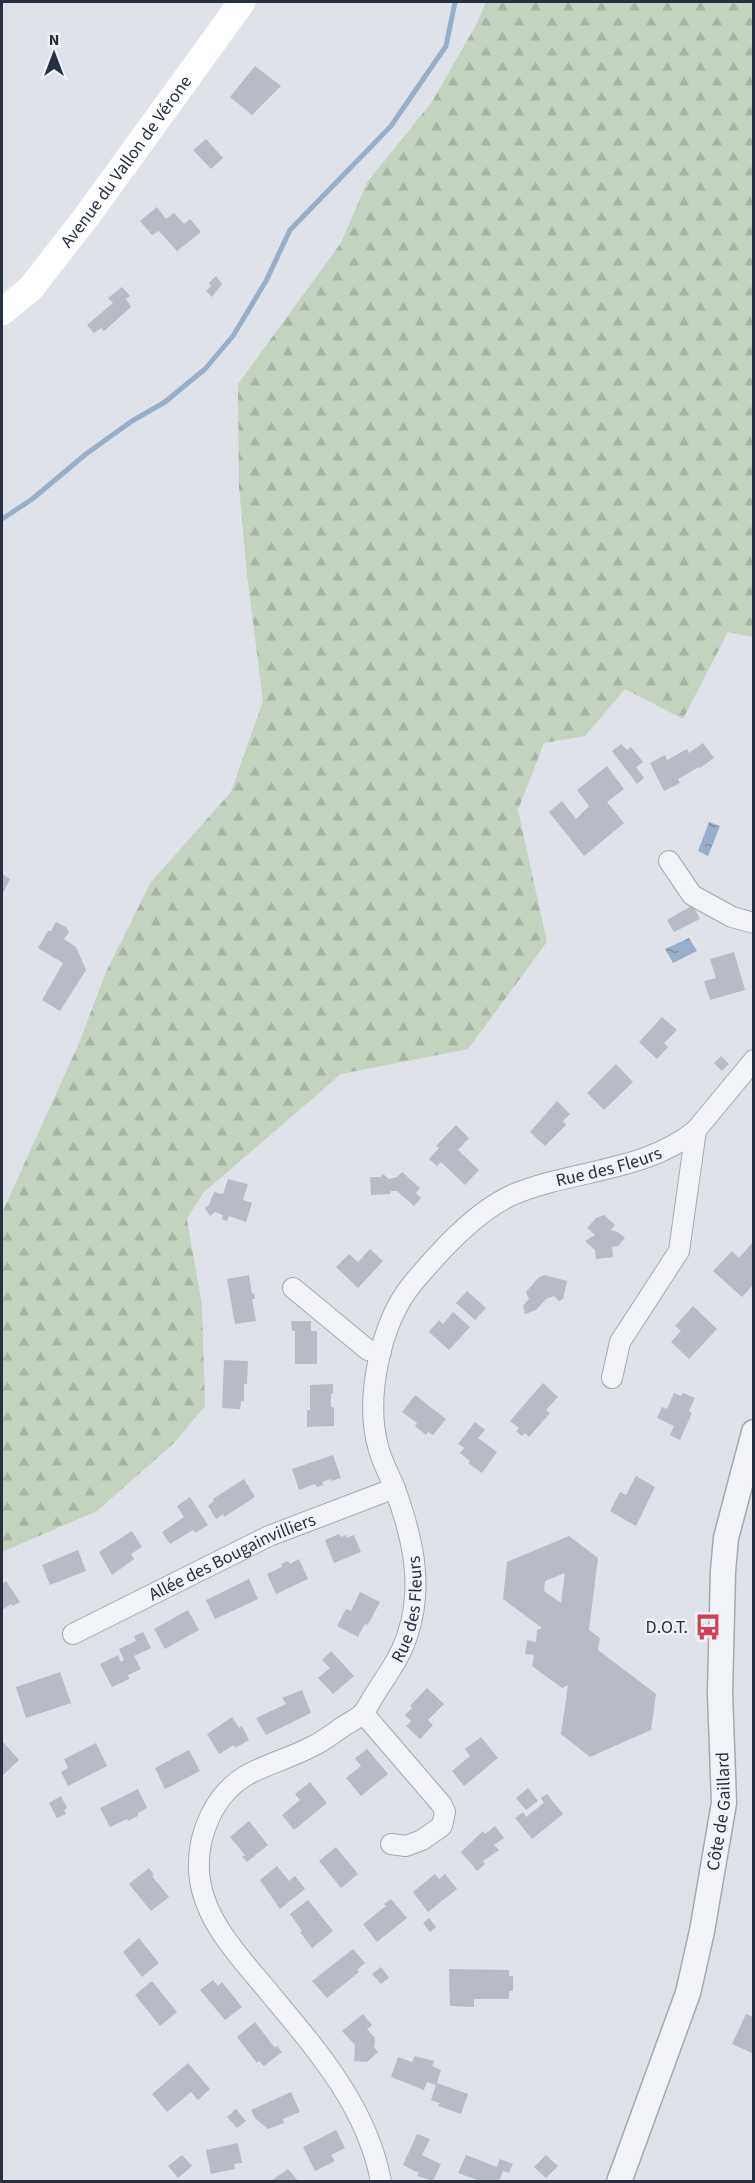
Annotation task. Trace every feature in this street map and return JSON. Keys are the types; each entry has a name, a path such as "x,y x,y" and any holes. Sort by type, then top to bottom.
{"main road":[{"name":"Avenue du Vallon de Vérone","path":"2,312 31,288 87,216 242,2"}],"street":[{"path":"669,861 692,895 732,917 753,924"},
{"name":"Rue des Fleurs","path":"381,2181 379,2168 358,2111 309,2041 223,1935 206,1904 199,1871 203,1834 217,1801 245,1776 314,1746 363,1713 401,1652 409,1631 417,1586 413,1545 395,1488 378,1449 373,1410 376,1370 387,1329 409,1287 440,1252 480,1215 511,1196 572,1176 629,1164 685,1139 696,1130 753,1060"},
{"path":"612,1378 620,1342 679,1251 696,1130"},
{"path":"293,1288 368,1350 381,1352"},
{"name":"Côte de Gaillard","path":"619,2181 688,1993 702,1931 724,1803 720,1693 726,1538 753,1432"},
{"name":"Allée des Bougainvilliers","path":"73,1634 269,1536 395,1488"},
{"path":"363,1713 442,1805 445,1812 442,1826 422,1840 406,1846 391,1844"}],"green space":[{"path":"486,2 753,2 753,637 728,632 683,719 625,689 585,736 544,743 518,810 547,942 468,1049 341,1074 203,1193 187,1219 202,1305 205,1406 174,1443 97,1511 2,1552 2,1213 79,1043 106,972 151,882 231,792 263,701 247,575 239,487 238,384 341,243 367,182 432,102 477,23"}],"water":[{"path":"709,822 720,826 708,856 698,851"},
{"path":"689,938 697,951 673,963 665,949"}],"building":[{"path":"255,66 281,86 252,115 230,97"},
{"path":"206,139 223,158 211,169 193,150"},
{"path":"157,207 166,219 174,213 184,224 190,219 201,232 177,251 159,231 152,235 140,221"},
{"path":"216,276 222,284 212,297 206,291 211,286 209,283"},
{"path":"122,287 130,296 126,299 131,307 104,331 101,328 94,333 87,325 113,303 108,298"},
{"path":"703,743 714,758 678,779 680,783 664,791 650,763 665,755 667,760 687,749 689,753"},
{"path":"621,744 627,750 631,747 643,762 636,767 644,778 637,784 612,751"},
{"path":"607,766 624,789 607,802 624,823 584,856 549,812 562,801 576,819 589,806 577,790"},
{"path":"2,874 10,879 2,895"},
{"path":"693,905 700,919 674,932 667,920"},
{"path":"56,922 66,927 69,932 64,939 76,947 86,970 60,1011 42,1000 63,963 38,948"},
{"path":"734,952 745,990 710,1000 704,981 716,978 710,959"},
{"path":"662,1017 677,1030 664,1043 668,1047 657,1059 639,1042"},
{"path":"721,1056 729,1064 722,1071 714,1063"},
{"path":"616,1064 633,1082 604,1110 587,1093"},
{"path":"557,1101 570,1114 563,1121 566,1125 545,1146 530,1132"},
{"path":"456,1125 469,1138 458,1150 479,1170 465,1185 441,1162 437,1166 429,1159 439,1148 436,1146"},
{"path":"402,1172 420,1188 416,1193 421,1198 414,1206 397,1191 391,1191 390,1194 371,1195 370,1177 381,1177 383,1174 389,1179 397,1177"},
{"path":"228,1179 248,1184 243,1200 252,1203 246,1222 229,1216 227,1221 222,1219 223,1215 215,1212 210,1216 205,1208 209,1205 214,1192 223,1194"},
{"path":"604,1215 615,1225 611,1230 625,1238 618,1246 612,1247 613,1257 596,1259 595,1250 585,1241 595,1235 587,1228 596,1218"},
{"path":"753,1242 753,1285 742,1297 713,1271 732,1251 739,1258"},
{"path":"370,1249 383,1261 358,1288 336,1267 349,1254 358,1262"},
{"path":"249,1275 255,1299 252,1299 256,1321 235,1324 227,1279"},
{"path":"544,1275 567,1281 563,1299 559,1301 554,1296 546,1299 536,1310 525,1314 523,1306 529,1299 526,1292 538,1278"},
{"path":"467,1291 486,1308 475,1320 456,1303"},
{"path":"693,1306 717,1329 689,1359 671,1342 681,1331 675,1326"},
{"path":"453,1312 470,1327 449,1350 429,1332 439,1320 443,1324"},
{"path":"291,1321 311,1321 311,1331 317,1331 317,1364 295,1364 295,1331 292,1331"},
{"path":"224,1360 248,1361 247,1384 244,1384 244,1401 241,1401 240,1409 222,1408"},
{"path":"543,1383 558,1397 546,1410 550,1413 529,1437 525,1433 522,1436 516,1431 519,1428 510,1421"},
{"path":"333,1384 331,1407 334,1407 334,1426 307,1427 310,1385"},
{"path":"674,1393 681,1396 683,1393 695,1398 689,1411 692,1413 680,1440 670,1435 674,1426 657,1418 662,1407 667,1409"},
{"path":"415,1395 446,1419 433,1435 428,1432 426,1435 415,1426 417,1423 402,1412"},
{"path":"475,1422 485,1430 478,1438 497,1452 482,1473 468,1463 470,1461 460,1453 464,1448 458,1444"},
{"path":"333,1455 341,1478 322,1482 324,1485 317,1487 315,1484 299,1490 292,1469"},
{"path":"636,1476 655,1487 636,1526 610,1511 620,1492 626,1495"},
{"path":"244,1479 255,1497 224,1517 223,1514 216,1519 208,1506 214,1501 213,1499"},
{"path":"190,1497 208,1525 195,1533 193,1530 170,1544 162,1532 184,1517 177,1506"},
{"path":"132,1531 142,1547 131,1554 134,1559 112,1575 99,1552"},
{"path":"339,1534 341,1537 346,1535 347,1538 354,1535 361,1552 334,1563 325,1540"},
{"path":"569,1536 598,1558 589,1630 600,1638 598,1650 656,1694 651,1730 590,1757 561,1734 568,1685 562,1688 532,1666 534,1655 525,1654 527,1640 536,1642 537,1630 542,1628 503,1599 507,1562","holes":["565,1573 561,1603 544,1591 545,1581"]},
{"path":"78,1550 86,1571 50,1585 42,1565"},
{"path":"299,1559 308,1579 276,1594 267,1574 282,1567 281,1564 288,1561 290,1564"},
{"path":"249,1579 258,1599 215,1619 206,1600"},
{"path":"6,1581 20,1602 12,1606 11,1604 2,1610 2,1584"},
{"path":"360,1592 380,1602 358,1637 337,1626 346,1609 351,1611"},
{"path":"188,1610 199,1630 165,1649 154,1629"},
{"path":"143,1632 151,1648 134,1656 141,1669 128,1675 129,1679 112,1687 100,1664 118,1655 121,1662 124,1660 119,1649 136,1641 134,1636"},
{"path":"331,1651 354,1676 333,1694 318,1678 330,1668 322,1660"},
{"path":"60,1672 71,1703 26,1718 16,1687"},
{"path":"427,1688 444,1704 428,1720 433,1725 420,1739 406,1726 411,1721 405,1715 412,1708 410,1706"},
{"path":"302,1690 311,1713 266,1735 256,1718 286,1704 282,1698"},
{"path":"232,1717 239,1728 242,1726 249,1740 235,1748 234,1745 219,1754 207,1734"},
{"path":"481,1737 498,1758 464,1786 452,1771 470,1756 465,1749"},
{"path":"2,1743 19,1760 2,1776"},
{"path":"96,1743 107,1766 68,1786 61,1772 68,1768 64,1759"},
{"path":"367,1749 388,1774 361,1796 346,1778 361,1766 355,1758"},
{"path":"189,1750 200,1771 165,1789 155,1768"},
{"path":"310,1782 327,1803 294,1830 282,1815 300,1800 295,1794"},
{"path":"528,1788 538,1801 526,1810 516,1798"},
{"path":"138,1789 147,1808 138,1813 138,1816 110,1827 100,1808"},
{"path":"547,1794 563,1814 532,1839 515,1818 523,1812 526,1817 544,1803 541,1798"},
{"path":"61,1796 67,1808 64,1810 66,1814 57,1818 49,1803"},
{"path":"249,1821 268,1845 247,1862 242,1857 245,1855 230,1837"},
{"path":"495,1826 504,1838 494,1845 499,1850 483,1861 485,1864 477,1871 461,1852 483,1831 485,1834"},
{"path":"336,1847 358,1874 341,1888 319,1861"},
{"path":"277,1866 289,1881 295,1876 305,1889 280,1909 260,1880"},
{"path":"149,1868 154,1875 152,1876 169,1897 151,1911 129,1884"},
{"path":"435,1874 439,1879 445,1874 457,1889 428,1912 413,1892"},
{"path":"391,1899 407,1918 377,1942 363,1924 386,1906 384,1904"},
{"path":"308,1900 333,1931 312,1948 290,1914"},
{"path":"429,1918 436,1927 430,1932 423,1923"},
{"path":"139,1938 159,1963 142,1977 123,1952"},
{"path":"353,1949 365,1963 357,1970 359,1972 327,1998 312,1981"},
{"path":"381,1967 389,1978 381,1984 372,1974"},
{"path":"449,1969 509,1970 509,1976 513,1976 513,1991 509,1991 509,1999 474,1999 474,2007 450,2006"},
{"path":"213,1980 218,1986 222,1982 242,2007 225,2020 200,1990"},
{"path":"152,1981 177,2012 160,2026 135,1995"},
{"path":"363,2014 372,2025 367,2029 375,2038 374,2047 378,2052 367,2062 354,2061 355,2045 342,2031"},
{"path":"746,2014 753,2017 752,2053 732,2044"},
{"path":"255,2022 275,2048 277,2046 282,2052 264,2066 259,2061 257,2063 237,2037"},
{"path":"415,2056 434,2061 432,2066 441,2070 437,2083 468,2094 461,2114 438,2106 440,2103 431,2100 436,2085 427,2082 424,2090 391,2077 398,2057 412,2062"},
{"path":"188,2063 210,2089 198,2100 191,2092 167,2112 152,2094"},
{"path":"291,2092 300,2112 283,2119 284,2123 268,2129 255,2118 251,2110"},
{"path":"236,2109 246,2121 237,2128 227,2117"},
{"path":"336,2130 345,2148 331,2155 335,2161 315,2171 303,2147"},
{"path":"417,2134 430,2139 422,2155 441,2164 433,2181 417,2176 419,2173 403,2165"},
{"path":"238,2143 242,2163 234,2164 235,2169 211,2174 206,2150"},
{"path":"182,2155 192,2166 178,2178 168,2166"},
{"path":"466,2155 497,2167 500,2159 513,2164 509,2173 503,2171 499,2181 480,2181 458,2173"},
{"path":"546,2155 558,2166 546,2178 534,2167"},
{"path":"288,2169 298,2181 271,2181"}],"waterway":[{"path":"2,519 31,500 86,454 132,421 165,402 205,369 233,336 266,281 290,230 391,126 446,46 455,2"}],"place":[{"name":"D.O.T.","path":"708,1627"}]}
